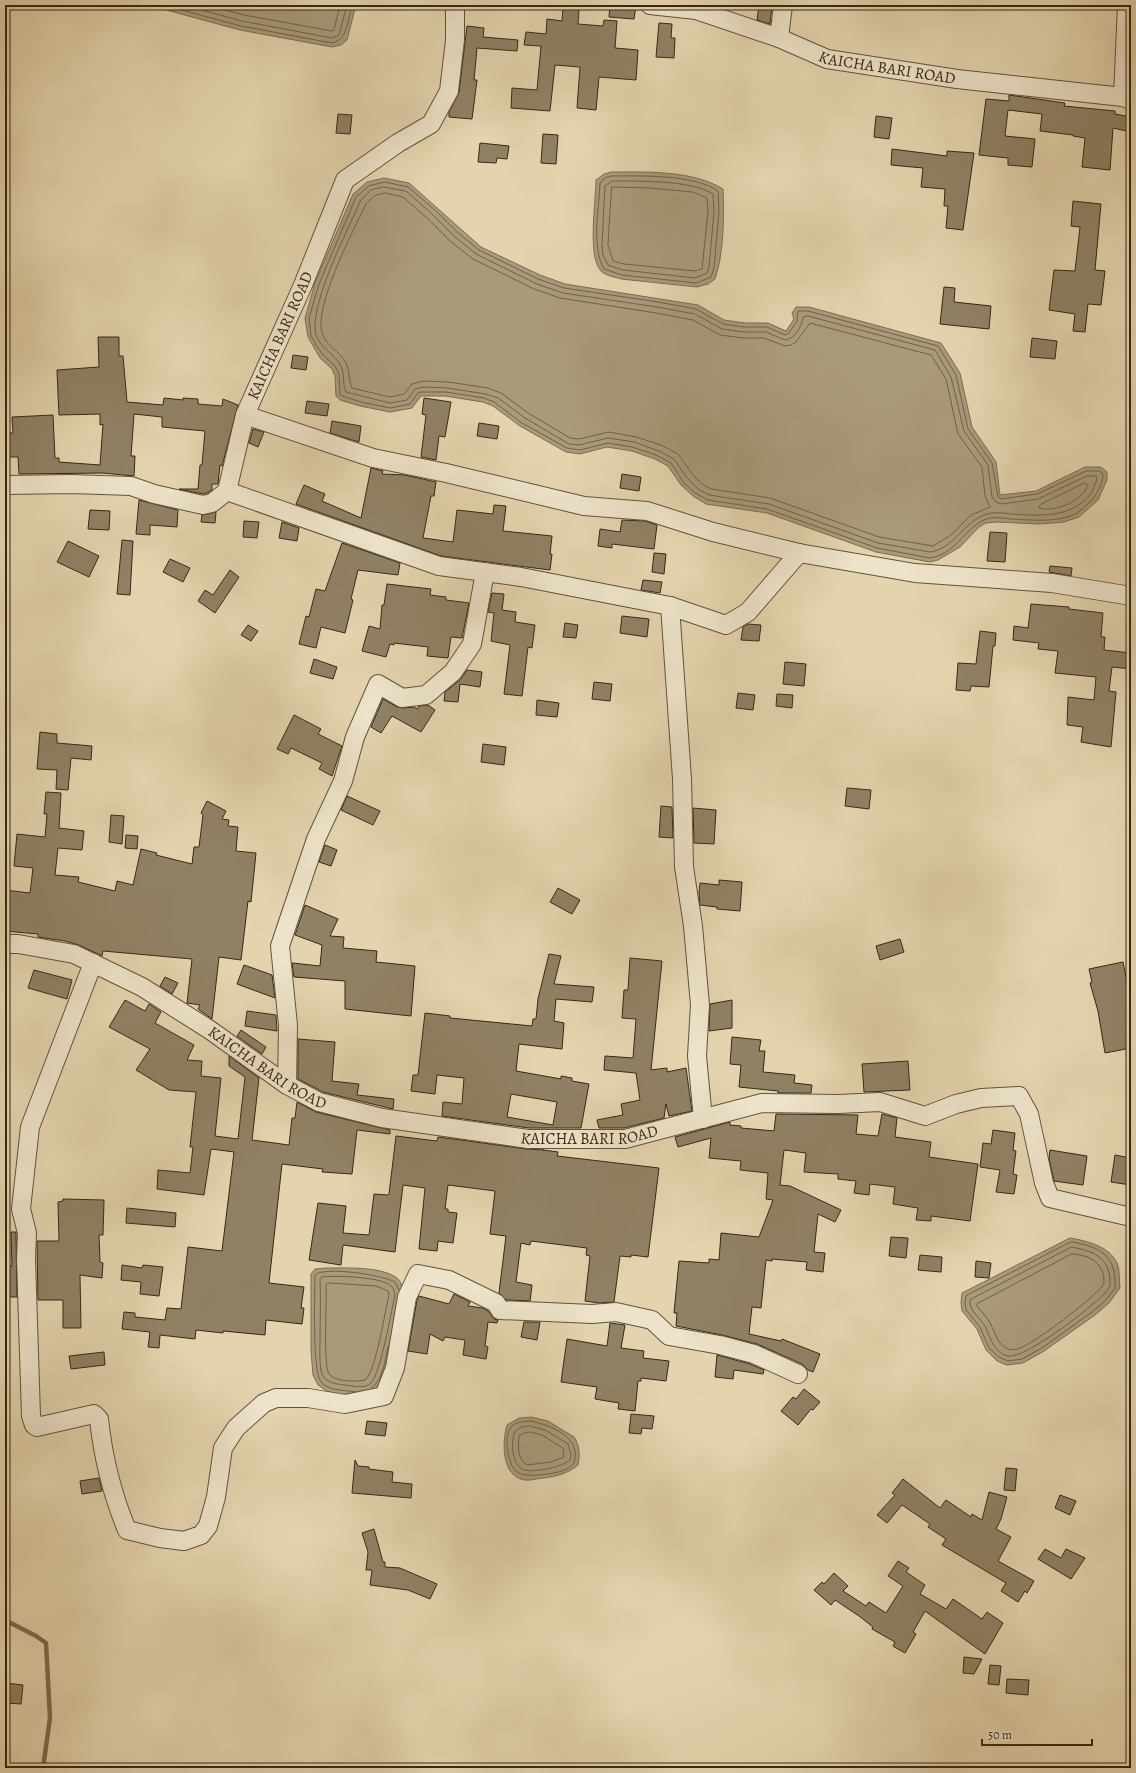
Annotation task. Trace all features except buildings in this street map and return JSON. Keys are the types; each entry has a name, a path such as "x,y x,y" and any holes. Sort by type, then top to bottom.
{"street":[{"name":"KAICHA BARI ROAD","path":"228,491 244,414 303,285 345,180 398,143 432,124 449,91 455,40 455,5"},
{"name":"KAICHA BARI ROAD","path":"650,5 696,10 779,38 827,59 957,79 1127,99"},
{"path":"779,38 783,5"},
{"path":"1127,99 1128,5"},
{"path":"244,414 372,458 446,473 584,506 647,511 713,532 798,553 915,573 1052,583 1131,596"},
{"path":"5,486 71,484 132,486 154,494 203,505 212,503 228,491 439,566 521,578 670,606 726,625 748,612 798,553"},
{"path":"287,1085 288,1025 280,946 316,839 343,781 355,737 378,684 402,698 426,695 453,672 472,644 485,572"},
{"path":"670,606 682,779 684,867 693,926 700,1005 697,1056 703,1120"},
{"name":"KAICHA BARI ROAD","path":"5,944 18,944 74,954 142,987 210,1030 287,1085 319,1102 382,1118 528,1140 625,1139 703,1120 762,1103 839,1104 880,1102 925,1116 956,1104 981,1098 1019,1096 1029,1114 1044,1183 1050,1198 1131,1217"},
{"path":"93,963 30,1127 21,1209 27,1233 28,1343 31,1416 34,1425 37,1427 94,1414 99,1419 101,1440 115,1501 127,1530 160,1538 184,1541 201,1535 208,1526 216,1497 223,1448 236,1428 264,1403 276,1398 308,1398 345,1404 384,1396 395,1368 406,1297 418,1274 449,1280 496,1303 500,1310 592,1314 616,1312 652,1320 669,1336 720,1345 754,1354 798,1374"}],"water":[{"path":"148,5 356,5 347,40 341,45 332,47 240,30"},
{"path":"611,172 654,172 683,175 697,178 723,189 722,246 715,279 708,284 697,287 621,279 601,271 594,254 593,241 596,180 604,174"},
{"path":"384,178 409,183 481,247 540,275 565,284 698,305 724,320 745,323 768,323 786,331 794,319 792,313 796,307 809,307 941,343 960,373 972,427 996,462 1000,495 1036,491 1085,467 1101,467 1107,472 1107,480 1098,500 1079,517 1064,522 1039,524 997,522 986,523 979,527 960,547 938,560 930,562 876,552 767,513 706,504 693,496 681,485 668,466 655,459 632,451 607,447 580,454 566,452 520,426 493,406 483,402 445,396 421,396 412,408 390,412 340,400 336,396 335,376 332,369 320,358 308,337 305,318 315,283 353,194 367,182"},
{"path":"1070,1238 1097,1245 1109,1252 1118,1266 1120,1288 1109,1303 1095,1315 1044,1351 1023,1363 1007,1365 997,1361 986,1350 977,1329 962,1311 962,1293"},
{"path":"353,1268 383,1272 398,1279 403,1289 394,1342 379,1388 360,1396 336,1394 327,1391 318,1385 313,1375 311,1351 311,1274 315,1269"},
{"path":"531,1417 548,1421 574,1437 579,1451 578,1465 570,1471 562,1474 530,1480 517,1477 511,1472 507,1465 504,1449 507,1425 519,1418"}],"waterway":[{"path":"5,1620 36,1636 46,1643 50,1718 43,1768"}]}
